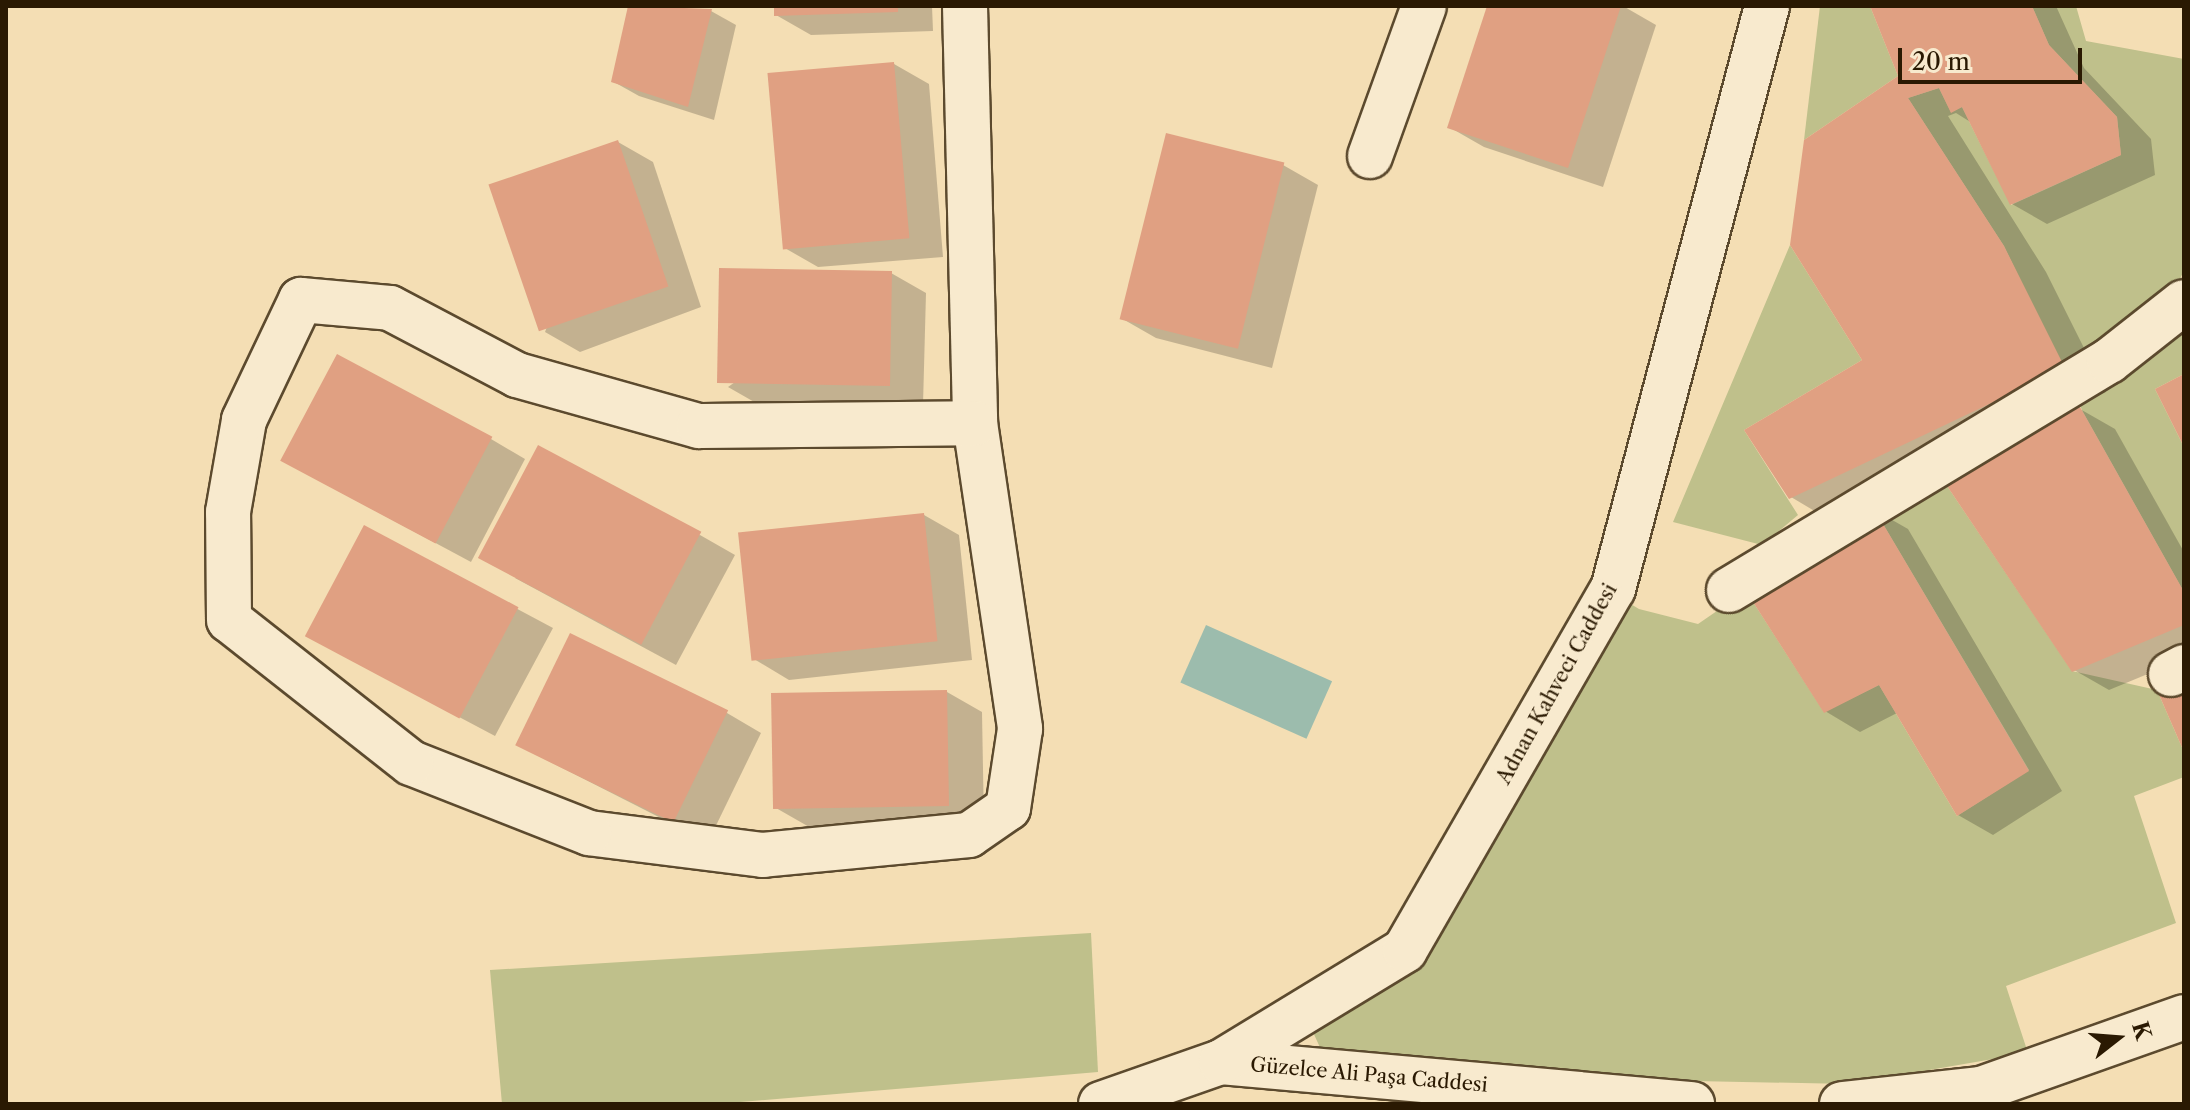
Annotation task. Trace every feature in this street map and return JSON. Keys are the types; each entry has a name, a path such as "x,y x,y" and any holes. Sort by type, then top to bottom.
{"street":[{"path":"965,6 975,423 1020,729 1008,808 969,835 763,855 589,833 411,763 229,620 228,512 244,420 301,300 390,308 517,375 699,426 975,423"},
{"path":"1370,156 1424,6"},
{"name":"Adnan Kahveci Caddesi","path":"1221,1062 1405,950 1613,589 1767,6"},
{"path":"1729,590 2109,361 2184,302"},
{"path":"1842,1104 1981,1089 2184,1017"},
{"name":"Güzelce Ali Paşa Caddesi","path":"1101,1104 1221,1062 1692,1104"}],"green space":[{"path":"1820,6 1870,6 1898,76 1804,140"},
{"path":"2032,6 2076,6 2086,41 2184,59 2184,270 2162,321 2184,312 2184,374 2155,389 2184,447 2184,592 2083,412 2004,246 1908,98 1939,88 1951,112 1962,107 2011,205 2121,155 2117,117 2049,45"},
{"path":"1790,245 1862,360 1744,430 1798,515 1762,545 1673,522"},
{"path":"1941,477 2072,671 2157,690 2184,752 2184,777 2134,796 2176,923 2006,986 2028,1053 1848,1084 1595,1079 1323,1054 1312,1030 1451,910 1619,597 1639,609 1698,624 1746,591 1824,712 1879,685 1957,816 2029,770 1873,507"},
{"path":"1091,933 1098,1072 717,1104 502,1104 490,970"}],"shaded area":[{"path":"1206,625 1332,681 1306,739 1180,683"}],"building":[{"path":"628,6 712,9 688,107 611,82"},
{"path":"774,6 898,6 898,12 774,16"},
{"path":"1487,6 1621,6 1568,168 1447,128"},
{"path":"1870,6 2032,6 2049,45 2117,117 2121,155 2010,205 1962,107 1951,113 1939,88 1908,98 2004,246 2065,368 1789,499 1744,430 1862,360 1790,245 1804,140 1898,76"},
{"path":"894,62 909,238 783,249 767,73"},
{"path":"1166,133 1284,163 1238,349 1120,319"},
{"path":"618,140 668,287 539,331 488,185"},
{"path":"719,268 892,271 890,386 717,383"},
{"path":"337,354 492,437 436,543 280,461"},
{"path":"2184,374 2184,447 2155,389"},
{"path":"2080,407 2184,592 2184,625 2072,672 1941,477"},
{"path":"538,445 701,532 641,645 478,558"},
{"path":"1873,507 2029,771 1957,816 1879,685 1824,713 1746,591"},
{"path":"924,513 937,641 752,661 738,533"},
{"path":"364,525 519,607 459,718 305,636"},
{"path":"570,633 728,710 673,823 515,745"},
{"path":"2184,678 2184,752 2157,690"},
{"path":"947,690 949,806 773,809 771,693"}]}
